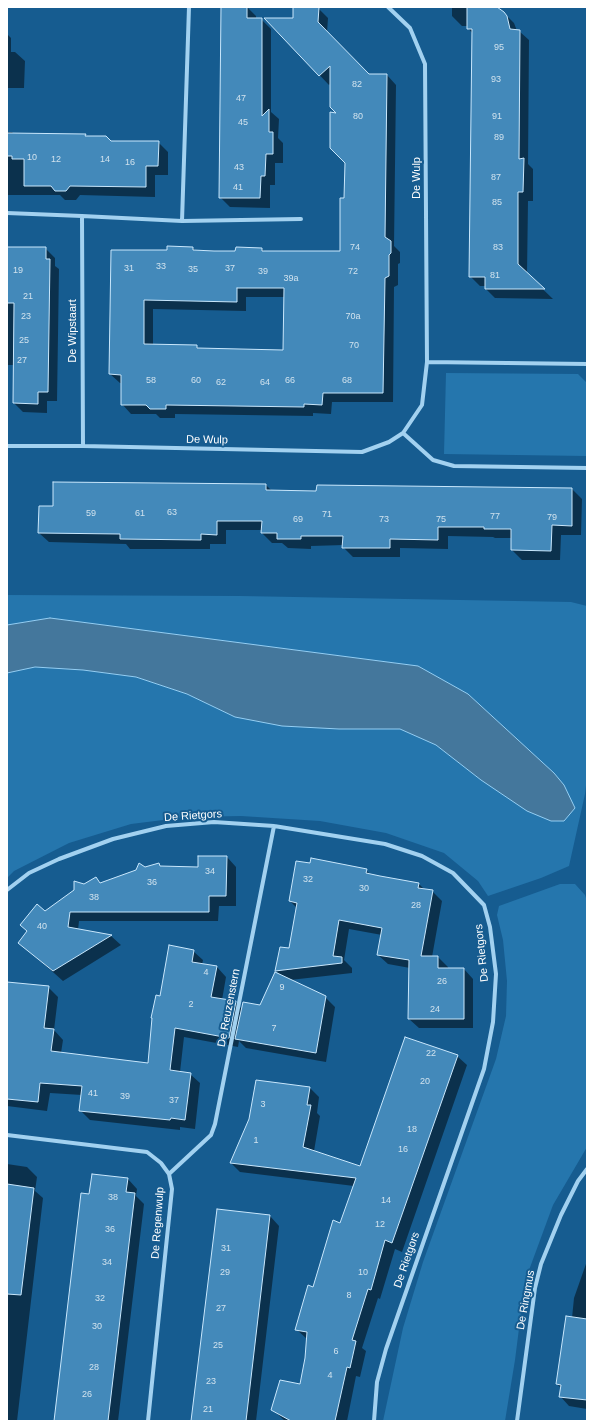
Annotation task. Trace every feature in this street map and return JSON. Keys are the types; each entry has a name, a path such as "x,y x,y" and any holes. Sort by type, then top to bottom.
{"street":[{"path":"182,221 189,7"},
{"name":"De Wulp","path":"7,446 83,446 362,452 389,442 403,433 422,405 427,362 425,64 410,28 388,7"},
{"path":"7,213 182,221 301,219"},
{"name":"De Wipstaart","path":"82,216 83,446"},
{"path":"427,362 587,364"},
{"path":"403,433 433,460 454,466 587,468"},
{"name":"De Rietgors","path":"7,890 29,873 59,859 113,840 166,826 214,822 274,826 384,844 422,856 453,873 484,905 490,927 496,974 493,1022 484,1069 386,1349 378,1382 374,1421"},
{"name":"De Reuzenstern","path":"169,1174 211,1135 215,1124 274,826"},
{"name":"De Regenwulp","path":"7,1135 147,1152 161,1164 169,1174 172,1189 148,1421"},
{"name":"De Ringmus","path":"517,1421 535,1288 541,1264 561,1215 578,1181 587,1169"}],"shaded area":[{"path":"446,373 578,374 587,383 587,456 444,454"},
{"path":"7,595 240,596 571,602 587,606 587,777 585,794 569,866 541,878 488,896 478,881 444,853 386,833 320,821 241,816 187,817 131,824 69,843 14,871 7,878 7,673 35,667 83,670 136,677 187,694 235,717 339,729 400,729 436,745 481,780 564,785 554,773 468,694 418,666 50,618 7,625"},
{"path":"50,618 418,666 468,694 554,773 564,785 575,808 564,821 551,821 527,811 481,780 436,745 400,729 339,729 282,726 235,717 187,694 136,677 83,670 35,667 7,673 7,625"},
{"path":"560,884 575,884 585,895 587,901 587,1147 553,1205 525,1281 515,1360 505,1421 383,1421 403,1328 423,1262 496,1059 506,1016 507,981 503,940 497,915 499,906"}],"building":[{"path":"221,7 247,7 247,18 262,18 262,116 269,109 269,132 273,132 273,154 266,154 265,176 261,176 260,198 219,198"},
{"path":"293,7 319,7 318,22 369,74 387,74 385,237 391,241 391,253 389,255 389,276 385,278 383,393 323,393 322,405 304,404 304,407 166,405 166,409 150,409 146,405 121,405 121,375 109,374 111,250 167,250 167,246 193,247 193,250 214,251 235,251 236,247 262,248 262,251 340,251 340,198 344,198 345,163 330,148 330,112 336,113 330,107 330,66 319,76 264,18 293,18","holes":["237,288 284,288 283,350 197,348 197,345 144,344 144,300 237,302"]},
{"path":"467,7 497,7 507,16 510,29 520,30 519,159 524,158 523,192 518,192 518,264 545,289 485,289 485,277 469,277 472,29 467,29"},
{"path":"7,133 86,134 85,136 106,136 111,141 159,141 158,166 146,166 146,187 70,186 66,191 55,191 51,186 24,186 24,159 12,159 12,156 7,156"},
{"path":"7,247 46,247 46,259 50,259 48,392 38,392 38,404 13,403 14,303 7,303"},
{"path":"53,482 266,484 266,490 316,491 317,485 572,488 572,526 552,525 551,551 511,550 511,529 484,529 484,527 438,527 438,540 390,539 390,548 342,548 343,536 301,536 301,539 277,539 277,533 261,533 262,521 217,521 217,535 201,534 201,540 120,539 120,534 38,533 39,506 53,506"},
{"path":"198,856 227,856 226,896 209,896 209,912 70,912 68,927 112,935 53,971 18,943 27,931 20,925 37,904 45,911 74,890 74,881 84,884 96,877 100,883 136,870 139,863 145,867 159,863 160,866 198,867"},
{"path":"311,858 367,869 366,873 419,883 418,888 433,890 421,956 438,956 438,968 464,968 464,1019 408,1019 409,960 377,955 382,928 339,920 333,956 342,957 342,963 275,971 280,947 289,948 297,903 289,901 296,861 310,863"},
{"path":"169,945 194,950 192,962 217,966 211,997 236,1001 229,1038 175,1028 170,1070 191,1073 185,1120 171,1118 170,1120 79,1111 82,1086 40,1083 38,1102 7,1099 7,982 49,986 44,1028 54,1029 51,1051 148,1063 151,1018 156,995 160,996"},
{"path":"275,972 326,996 316,1053 235,1039 243,1002 260,1005"},
{"path":"405,1037 458,1055 392,1243 385,1240 371,1290 368,1289 352,1340 356,1341 350,1368 347,1367 335,1421 291,1421 271,1410 280,1380 300,1384 305,1358 307,1332 295,1330 308,1285 313,1287 333,1220 340,1223 356,1178 230,1163 249,1119 256,1080 310,1087 307,1105 311,1105 303,1147 360,1166"},
{"path":"92,1174 128,1178 126,1192 135,1193 108,1421 54,1421 81,1193 89,1194"},
{"path":"7,1184 34,1188 21,1295 7,1294"},
{"path":"217,1209 270,1215 246,1421 191,1421"},
{"path":"566,1316 587,1319 587,1400 559,1397 561,1385 556,1384"}]}
